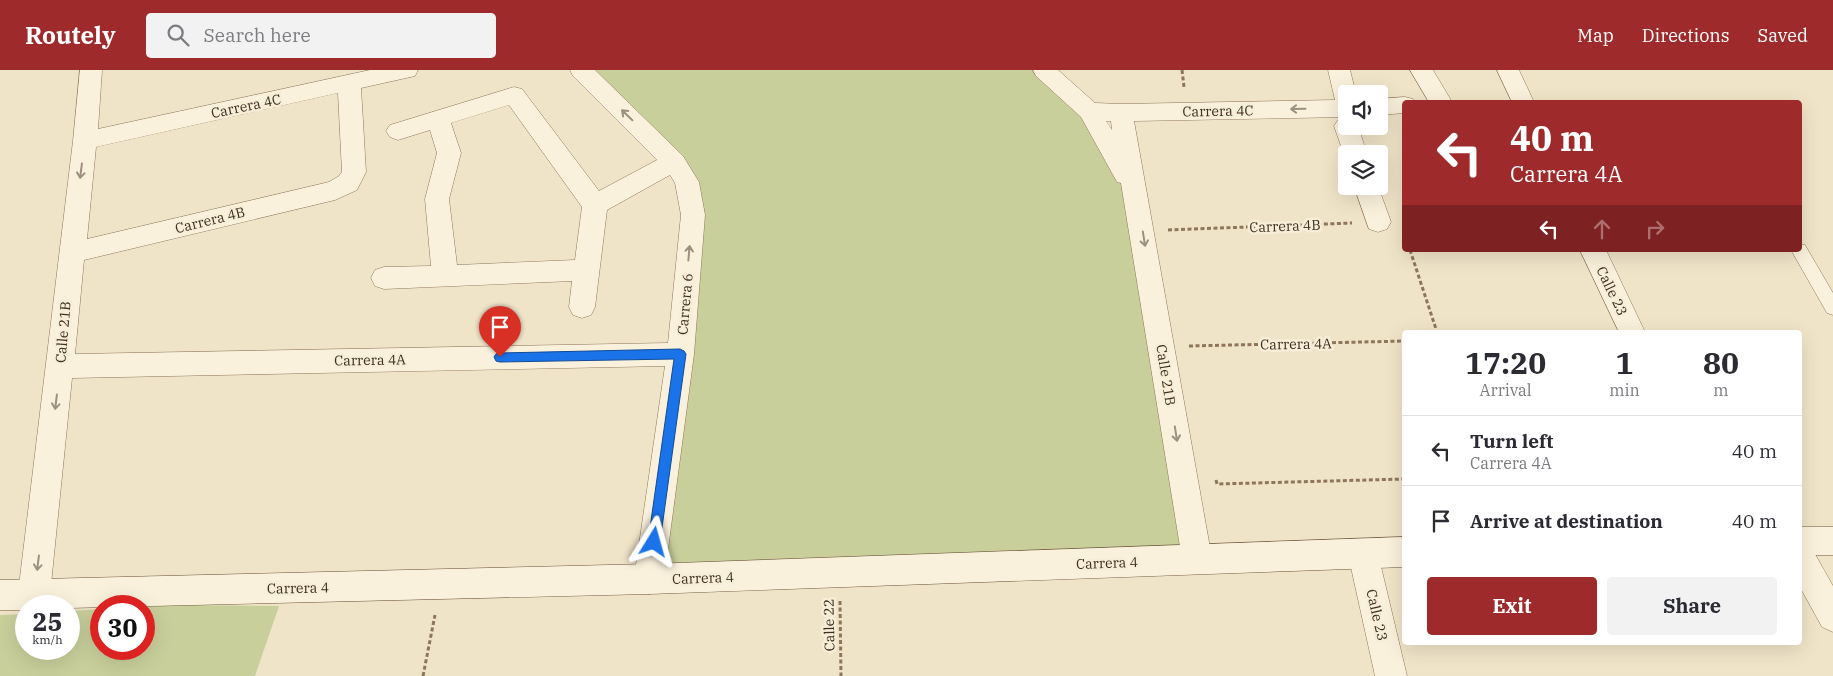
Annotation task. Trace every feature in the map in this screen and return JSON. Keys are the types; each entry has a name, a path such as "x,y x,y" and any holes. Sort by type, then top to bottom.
{"street":[{"name":"Calle 21B","path":"34,594 85,141 91,70"},
{"name":"Carrera 4C","path":"85,141 407,70"},
{"name":"Carrera 6","path":"581,70 674,162 687,182 693,215 680,354 649,579"},
{"name":"Calle 21B","path":"1044,70 1089,111 1136,191"},
{"path":"1339,70 1341,85"},
{"path":"1420,70 1439,100"},
{"path":"1508,70 1521,100"},
{"name":"Carrera 4B","path":"71,254 334,190 348,183 354,172 349,84"},
{"path":"398,132 514,95 596,205 582,307"},
{"path":"1388,107 1402,106"},
{"name":"Carrera 4C","path":"1089,111 1121,114 1338,114"},
{"name":"Calle 21B","path":"1121,114 1136,191 1197,559"},
{"path":"438,119 449,153 437,199 445,276"},
{"path":"596,205 674,162"},
{"path":"1369,195 1378,222"},
{"name":"Calle 23","path":"1594,252 1631,330"},
{"path":"384,278 587,270"},
{"name":"Carrera 4A","path":"60,366 680,354"},
{"path":"1802,541 1833,541"},
{"name":"Carrera 4","path":"0,595 649,579 1402,552"},
{"name":"Calle 23","path":"1363,554 1391,676"},
{"path":"1802,560 1833,616"}],"lane":[{"path":"1800,252 1833,308"}],"path":[{"name":"Carrera 4B","path":"1165,230 1378,222"},
{"path":"1411,252 1436,330"},
{"name":"Carrera 4A","path":"1188,346 1402,342"},
{"path":"1217,484 1402,479"},
{"name":"Calle 22","path":"840,573 841,676"},
{"path":"423,676 442,585"}],"green space":[{"path":"581,70 1044,70 1065,89 1136,191 1197,559 649,579 687,182"},
{"path":"155,606 279,606 255,676 0,676 0,615 15,614 15,660 80,660 80,610 90,610 90,660 155,660"}],"route":[{"path":"500,357 680,354 654,542"}]}
